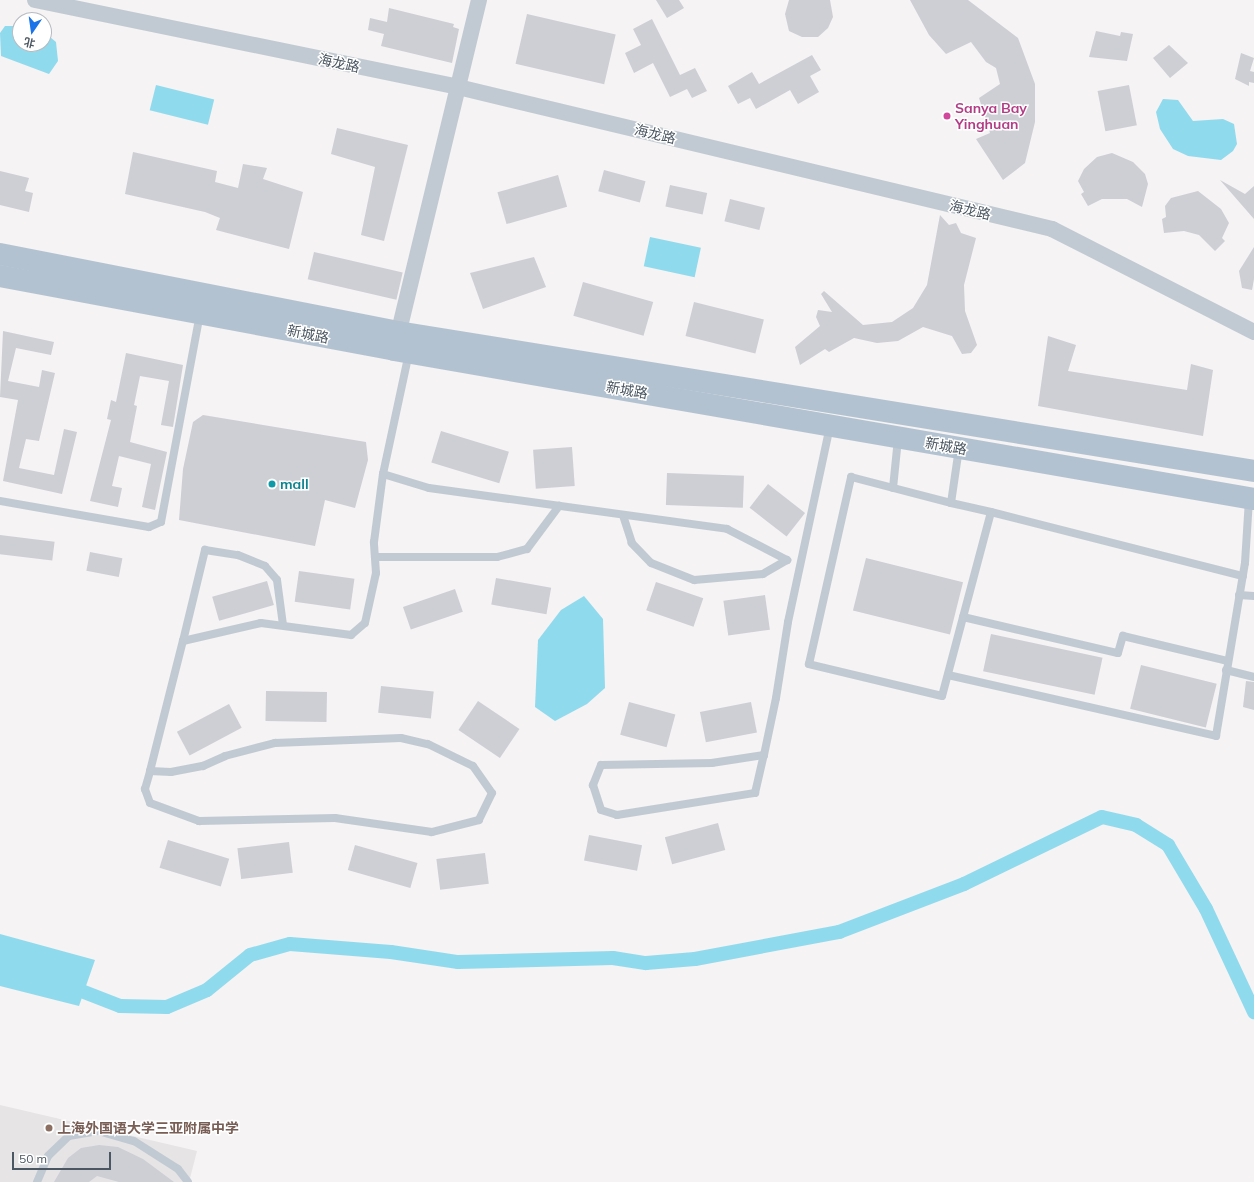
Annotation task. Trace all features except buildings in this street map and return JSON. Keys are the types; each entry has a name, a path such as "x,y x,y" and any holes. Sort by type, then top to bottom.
{"main road":[{"name":"新城路","path":"0,254 401,345 831,426 1251,499"},
{"name":"新城路","path":"0,276 200,314 1254,472"}],"street":[{"name":"海龙路","path":"35,0 458,87 1052,229 1254,332"},
{"path":"401,345 458,87 479,0"}],"lane":[{"path":"0,502 149,527 161,522 200,314"},
{"path":"183,641 261,623 351,635 365,623 376,573 375,557 383,474 401,345"},
{"path":"764,755 712,763 601,765 593,785 601,810 617,815 755,794 764,755 800,563 831,426"},
{"path":"893,488 898,437"},
{"path":"951,503 959,448"},
{"path":"383,474 429,488 727,529 787,560 800,563"},
{"path":"991,512 942,696 809,664 851,477 951,503 991,512 1243,576"},
{"path":"948,675 1216,736 1227,661 1243,576 1251,499"},
{"path":"375,557 496,557 527,549 559,506"},
{"path":"623,515 632,543 651,563 694,580 763,574 787,560"},
{"path":"150,771 171,772 203,766 226,756 275,743 401,738 428,744 473,766 492,793 479,820 432,832 335,818 199,821 150,803 145,789 205,550 238,555 265,566 277,580 283,625"},
{"path":"1239,595 1254,596"},
{"path":"963,617 1118,653 1123,636 1227,661"},
{"path":"1226,670 1254,677"},
{"path":"37,1182 48,1156 68,1136 98,1131 134,1141 178,1170 188,1182"}],"shaded area":[{"name":"上海外国语大学三亚附属中学","path":"0,1105 197,1151 189,1182 0,1182"}],"water":[{"path":"5,26 12,26 12,52 52,52 52,39 56,42 58,61 49,74 1,56 0,33"},
{"path":"156,85 214,100 208,125 150,110"},
{"path":"1163,99 1178,100 1193,121 1223,119 1234,124 1237,144 1233,151 1221,160 1188,156 1173,149 1160,129 1156,112"},
{"path":"650,237 701,248 695,277 644,266"},
{"path":"584,596 603,619 605,688 587,704 555,721 535,707 538,640 561,610"},
{"path":"0,934 95,960 79,1006 0,986"}],"waterway":[{"path":"66,985 120,1006 167,1007 207,990 250,955 290,944 391,952 458,962 613,958 646,963 695,959 839,932 964,884 1102,817 1136,825 1168,845 1206,909 1254,1012"}],"place":[{"name":"Sanya Bay Yinghuan","path":"947,116"},
{"name":"mall","path":"272,484"},
{"name":"上海外国语大学三亚附属中学","path":"49,1128"}]}
